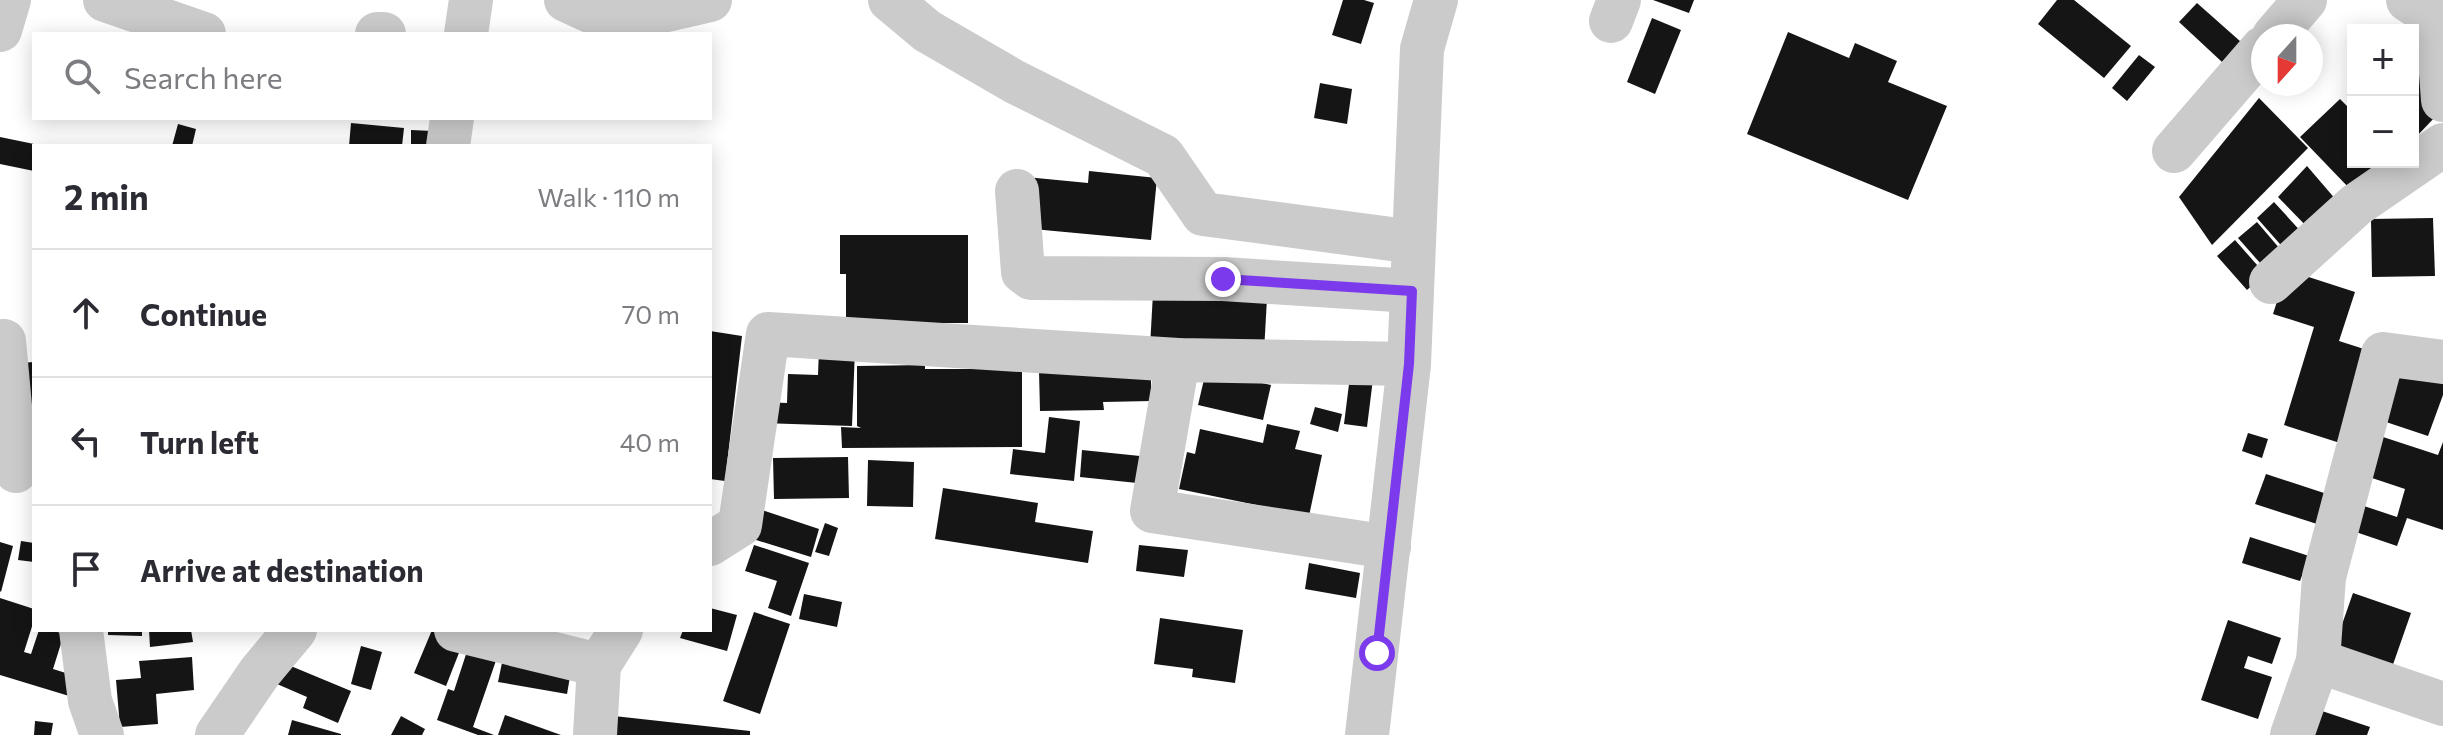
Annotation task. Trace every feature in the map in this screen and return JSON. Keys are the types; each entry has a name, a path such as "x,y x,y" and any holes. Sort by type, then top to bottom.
{"street":[{"path":"0,30 9,0"},
{"path":"105,0 198,32"},
{"path":"466,32 471,0"},
{"path":"566,0 614,22 710,0"},
{"path":"890,0 927,31 1015,82 1163,156 1203,214 1414,242"},
{"path":"1367,735 1409,364 1422,49 1436,0"},
{"path":"2284,24 2305,0"},
{"path":"2429,10 2443,100"},
{"path":"2174,151 2251,62"},
{"path":"448,144 452,120"},
{"path":"2271,282 2356,205 2443,145"},
{"path":"1017,191 1023,272 1031,278 1223,279 1412,291"},
{"path":"712,543 740,525 768,334 1178,360 1409,364"},
{"path":"13,341 16,471"},
{"path":"2292,735 2318,661 2324,577 2383,354 2443,362"},
{"path":"1178,360 1152,511 1389,547"},
{"path":"81,632 90,701 102,735"},
{"path":"217,735 260,672 293,632"},
{"path":"473,632 610,648 595,735"},
{"path":"2318,661 2443,704"}],"building":[{"path":"1343,0 1374,3 1361,44 1332,35"},
{"path":"1653,0 1694,0 1689,13"},
{"path":"2057,0 2074,0 2131,46 2104,78 2038,24"},
{"path":"2197,3 2241,42 2222,62 2179,22"},
{"path":"1652,18 1681,30 1655,94 1627,82"},
{"path":"1788,32 1849,58 1855,43 1897,61 1888,82 1947,106 1908,200 1747,134"},
{"path":"2419,54 2436,116 2419,134"},
{"path":"2139,55 2155,67 2127,101 2112,88"},
{"path":"1320,83 1352,89 1347,124 1314,118"},
{"path":"2259,98 2308,148 2212,245 2179,197"},
{"path":"2340,99 2347,106 2347,168 2374,168 2351,190 2300,137"},
{"path":"351,123 404,128 402,144 349,144"},
{"path":"178,124 196,129 192,144 173,144"},
{"path":"411,130 433,131 432,144 411,144"},
{"path":"0,137 34,144 32,171 0,164"},
{"path":"2307,166 2337,201 2311,231 2278,197"},
{"path":"1089,171 1157,178 1151,240 1022,228 1026,177 1088,183"},
{"path":"2274,202 2305,236 2287,252 2257,218"},
{"path":"2433,218 2435,276 2372,277 2371,219"},
{"path":"2257,222 2286,256 2268,272 2238,238"},
{"path":"840,235 968,235 968,323 846,323 846,274 840,274"},
{"path":"2235,240 2265,274 2247,290 2217,256"},
{"path":"2287,270 2355,292 2339,341 2364,349 2354,379 2360,381 2340,443 2284,425 2314,327 2273,314"},
{"path":"1153,293 1267,298 1264,352 1150,347"},
{"path":"712,331 742,336 725,481 712,479"},
{"path":"819,348 855,349 852,426 760,423 761,402 787,403 788,374 818,375"},
{"path":"2396,356 2443,373 2443,395 2428,436 2374,418"},
{"path":"32,362 32,421 27,422 20,363"},
{"path":"925,365 925,369 1022,369 1022,447 842,448 841,427 861,428 857,426 857,366"},
{"path":"1351,368 1374,371 1367,427 1344,424"},
{"path":"1151,369 1151,401 1103,402 1104,410 1040,411 1039,371"},
{"path":"1206,371 1271,385 1263,420 1198,405"},
{"path":"1315,407 1342,414 1338,432 1310,424"},
{"path":"1049,417 1080,421 1074,481 1010,474 1013,449 1045,453"},
{"path":"1267,424 1300,431 1295,449 1322,455 1309,516 1179,489 1187,452 1195,454 1200,429 1263,443"},
{"path":"2248,433 2268,439 2262,458 2242,451"},
{"path":"2380,436 2438,455 2443,442 2443,530 2407,518 2397,546 2341,527 2349,501 2397,517 2405,489 2366,476"},
{"path":"1082,450 1140,456 1137,483 1080,477"},
{"path":"848,457 849,498 774,499 773,458"},
{"path":"868,460 914,462 913,507 867,506"},
{"path":"2266,474 2327,494 2317,524 2255,504"},
{"path":"943,488 1038,503 1035,522 1093,531 1088,563 935,539"},
{"path":"762,510 819,529 811,557 753,539"},
{"path":"825,523 838,528 829,556 815,552"},
{"path":"2250,537 2309,556 2300,581 2242,563"},
{"path":"21,541 32,543 32,562 18,560"},
{"path":"0,542 13,546 1,592 0,591"},
{"path":"754,545 809,563 791,616 768,608 777,581 745,571"},
{"path":"1139,545 1188,550 1184,577 1136,571"},
{"path":"1309,563 1360,573 1356,598 1305,589"},
{"path":"2353,593 2411,613 2389,676 2331,656"},
{"path":"804,594 842,602 837,627 799,619"},
{"path":"0,598 32,608 32,626 24,652 31,654 38,632 64,634 53,669 85,679 79,699 0,675"},
{"path":"712,609 737,615 727,651 680,638 682,632 712,632"},
{"path":"754,612 790,624 760,714 723,701"},
{"path":"1160,618 1243,630 1235,683 1192,677 1193,669 1154,664"},
{"path":"2228,620 2281,638 2272,664 2248,656 2244,668 2272,677 2258,719 2201,700"},
{"path":"108,632 142,632 142,636 108,635"},
{"path":"149,632 191,632 193,642 150,647"},
{"path":"431,632 444,632 464,640 446,686 414,673"},
{"path":"471,639 500,649 473,727 494,735 478,735 437,720 448,689 454,691"},
{"path":"361,646 382,652 371,690 351,684"},
{"path":"504,653 572,665 567,694 498,682"},
{"path":"192,657 194,690 156,694 158,724 120,727 116,680 141,678 139,661"},
{"path":"286,664 351,691 338,723 303,708 307,697 277,684"},
{"path":"2313,708 2370,727 2367,735 2314,735"},
{"path":"505,715 561,735 498,735"},
{"path":"401,716 425,729 422,735 391,735"},
{"path":"614,716 750,731 750,735 611,735"},
{"path":"292,720 341,734 341,735 288,735"},
{"path":"35,721 53,723 51,735 34,735"}],"route":[{"path":"1223,279 1412,291 1402,440 1377,653"}]}
